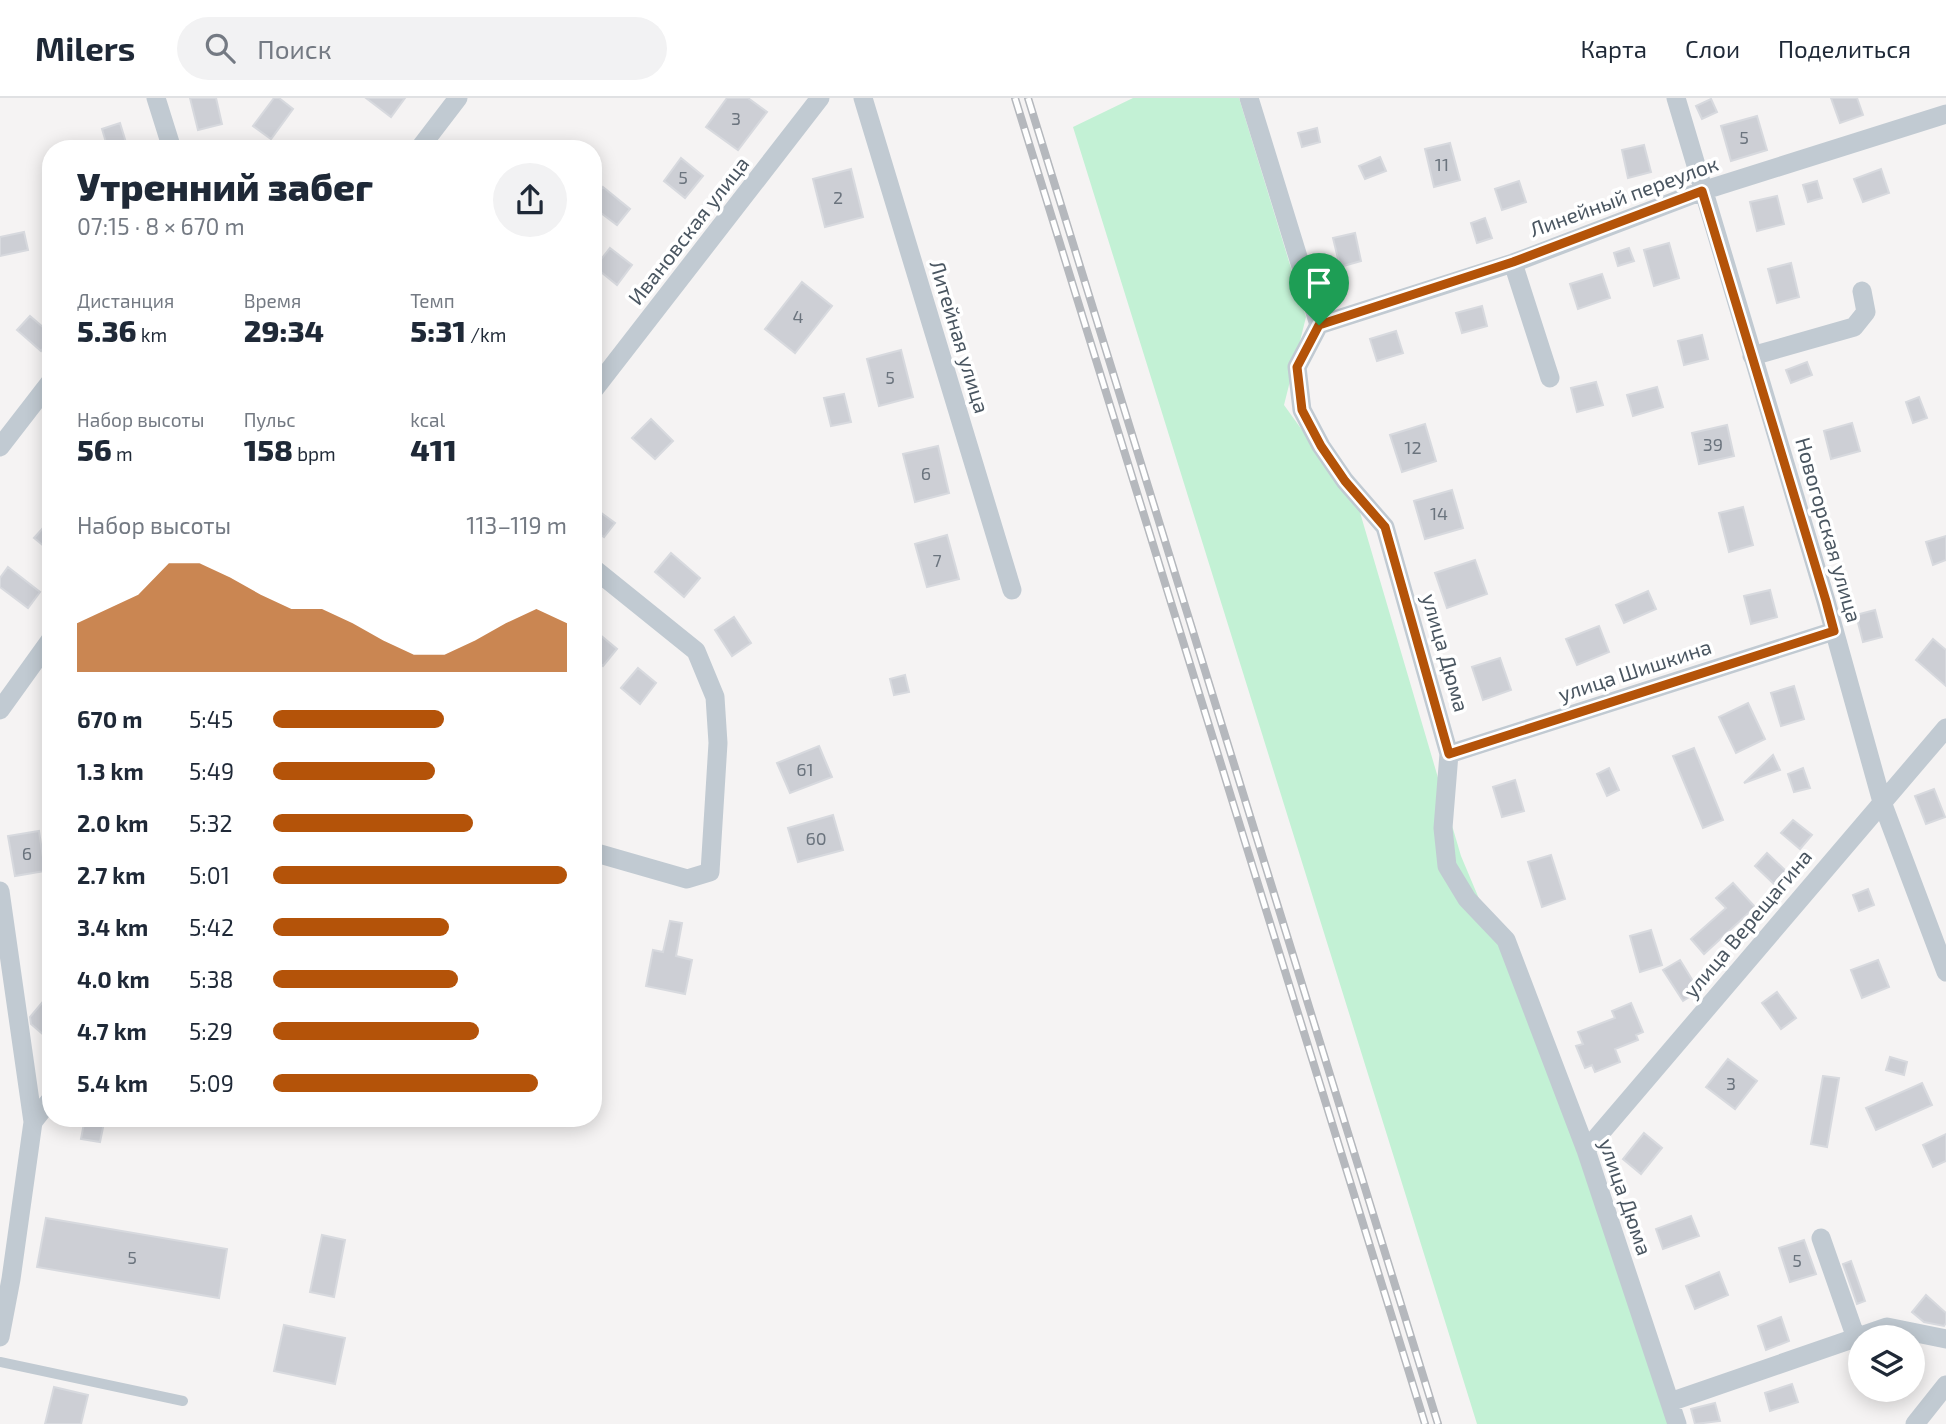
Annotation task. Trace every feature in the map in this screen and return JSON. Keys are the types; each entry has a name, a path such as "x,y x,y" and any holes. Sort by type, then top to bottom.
{"street":[{"path":"156,98 169,140"},
{"path":"426,140 458,98"},
{"name":"Ивановская улица","path":"602,379 820,98"},
{"name":"Литейная улица","path":"863,98 1012,590"},
{"path":"1249,98 1319,325"},
{"name":"Новогорская улица","path":"1676,98 1882,802 1946,972"},
{"name":"Линейный переулок","path":"1319,325 1513,262 1702,191 1946,114"},
{"path":"1513,262 1550,378"},
{"path":"1752,356 1854,327 1866,312 1863,291"},
{"name":"улица Дюма","path":"1319,325 1297,367 1302,410 1321,446 1345,481 1385,527 1449,754 1443,828 1447,866 1468,899 1506,940 1586,1150 1677,1424"},
{"path":"0,447 42,393"},
{"path":"602,575 696,650 715,697 718,743 710,872 687,879 602,855"},
{"name":"улица Шишкина","path":"1449,754 1834,631"},
{"path":"0,710 42,652"},
{"name":"улица Верещагина","path":"1586,1150 1946,728"},
{"path":"0,891 33,1122 6,1282 0,1337"},
{"path":"33,1122 42,1110"},
{"path":"1821,1238 1851,1325"},
{"path":"1925,1335 1946,1339"},
{"path":"1670,1402 1848,1341"},
{"path":"1915,1424 1946,1385"}],"lane":[{"path":"0,1362 183,1401"}],"green space":[{"path":"1133,98 1239,98 1306,317 1284,405 1359,509 1461,856 1619,1231 1670,1424 1477,1424 1073,127"}],"building":[{"path":"190,98 216,98 222,124 198,130"},
{"path":"274,98 279,98 293,109 271,139 253,126"},
{"path":"366,98 405,98 391,117"},
{"path":"727,98 748,98 767,112 738,150 706,127"},
{"path":"1831,98 1857,98 1863,115 1840,123"},
{"path":"1711,99 1717,112 1702,119 1696,106"},
{"path":"1757,116 1767,150 1731,161 1721,126"},
{"path":"120,123 125,140 105,140 102,129"},
{"path":"1317,128 1320,142 1302,147 1298,133"},
{"path":"1450,143 1460,180 1434,187 1425,149"},
{"path":"1644,145 1651,172 1628,178 1622,150"},
{"path":"1380,157 1386,171 1365,179 1359,166"},
{"path":"681,158 703,176 685,198 664,181"},
{"path":"851,169 863,217 825,227 813,179"},
{"path":"1881,169 1889,193 1863,202 1854,179"},
{"path":"1519,181 1526,202 1502,210 1495,189"},
{"path":"1817,181 1822,198 1808,202 1803,185"},
{"path":"602,188 630,209 617,225 602,214"},
{"path":"1777,196 1784,224 1757,231 1750,202"},
{"path":"1485,218 1492,238 1477,243 1471,223"},
{"path":"24,232 28,250 0,256 0,237"},
{"path":"1355,233 1361,261 1340,267 1333,238"},
{"path":"1669,243 1679,278 1654,286 1644,250"},
{"path":"610,248 632,265 617,285 602,273 602,258"},
{"path":"1629,248 1634,261 1618,266 1614,253"},
{"path":"1791,263 1799,297 1777,303 1768,269"},
{"path":"1602,274 1610,298 1578,309 1570,284"},
{"path":"802,282 832,306 795,353 765,329"},
{"path":"1482,306 1487,326 1462,333 1456,313"},
{"path":"30,316 42,326 42,350 41,351 17,330"},
{"path":"1396,331 1403,353 1377,361 1370,339"},
{"path":"1702,335 1708,359 1684,365 1678,341"},
{"path":"901,350 913,397 879,406 867,359"},
{"path":"1807,362 1812,375 1791,383 1786,370"},
{"path":"1596,382 1603,405 1577,412 1571,388"},
{"path":"1657,387 1663,407 1633,416 1627,395"},
{"path":"844,394 851,422 831,426 824,398"},
{"path":"1919,397 1927,418 1913,423 1906,402"},
{"path":"651,419 673,441 655,459 632,438"},
{"path":"1852,423 1860,451 1831,459 1824,431"},
{"path":"1425,424 1436,461 1402,472 1390,435"},
{"path":"1727,425 1734,456 1699,464 1692,433"},
{"path":"938,446 949,493 915,502 903,454"},
{"path":"1452,490 1463,528 1425,539 1414,501"},
{"path":"1743,507 1753,545 1729,552 1719,513"},
{"path":"602,514 615,523 604,537 602,536"},
{"path":"42,529 42,545 34,538"},
{"path":"947,535 959,579 927,587 915,544"},
{"path":"1946,536 1946,560 1933,565 1926,542"},
{"path":"671,553 700,578 684,597 655,572"},
{"path":"1475,560 1487,594 1447,608 1435,573"},
{"path":"8,567 40,592 28,608 0,587 0,578"},
{"path":"1770,590 1777,617 1751,624 1744,596"},
{"path":"1648,591 1656,609 1624,623 1616,605"},
{"path":"1875,610 1882,637 1863,642 1856,615"},
{"path":"734,617 751,643 732,656 715,630"},
{"path":"1599,626 1609,652 1577,665 1566,639"},
{"path":"602,636 617,649 602,665"},
{"path":"1933,639 1946,650 1946,686 1916,660"},
{"path":"1500,658 1511,690 1483,700 1472,667"},
{"path":"638,668 656,683 640,704 621,688"},
{"path":"905,675 909,692 894,695 890,679"},
{"path":"1794,686 1804,719 1781,726 1771,693"},
{"path":"1748,703 1765,739 1736,753 1719,717"},
{"path":"819,746 832,777 790,793 777,763"},
{"path":"1694,748 1723,820 1703,828 1673,756"},
{"path":"1773,755 1780,770 1744,783"},
{"path":"1609,768 1619,790 1607,796 1597,774"},
{"path":"1803,768 1810,788 1794,792 1788,774"},
{"path":"1515,780 1524,811 1502,817 1493,787"},
{"path":"1934,789 1945,817 1926,824 1915,796"},
{"path":"833,815 843,850 798,862 788,828"},
{"path":"1793,820 1812,835 1800,849 1781,833"},
{"path":"39,831 42,872 15,876 8,836"},
{"path":"1767,853 1786,871 1774,884 1755,866"},
{"path":"1551,855 1565,899 1542,907 1528,862"},
{"path":"1733,883 1755,907 1704,954 1691,939 1726,908 1716,898"},
{"path":"1868,889 1874,905 1859,911 1853,895"},
{"path":"670,921 682,923 676,956 692,960 685,994 646,986 653,950 663,952"},
{"path":"1651,930 1662,965 1640,972 1630,936"},
{"path":"1680,960 1699,991 1683,1001 1663,970"},
{"path":"1878,960 1889,987 1862,998 1851,970"},
{"path":"1777,992 1796,1018 1781,1029 1762,1003"},
{"path":"42,1003 42,1033 31,1024 30,1017"},
{"path":"1631,1003 1643,1032 1636,1035 1638,1040 1615,1049 1620,1062 1595,1072 1592,1065 1585,1068 1576,1046 1583,1044 1578,1032 1615,1018 1612,1011"},
{"path":"1890,1057 1907,1062 1904,1075 1886,1070"},
{"path":"1728,1059 1757,1081 1735,1109 1706,1087"},
{"path":"1823,1076 1839,1078 1827,1147 1811,1144"},
{"path":"1922,1083 1932,1105 1876,1130 1866,1108"},
{"path":"83,1127 103,1127 100,1142 81,1139"},
{"path":"1644,1133 1662,1148 1641,1174 1623,1159"},
{"path":"1946,1134 1946,1161 1933,1167 1923,1145"},
{"path":"1691,1216 1699,1236 1663,1249 1656,1229"},
{"path":"46,1218 227,1249 219,1298 37,1267"},
{"path":"322,1235 345,1240 334,1297 310,1292"},
{"path":"1804,1240 1816,1274 1790,1282 1779,1248"},
{"path":"1851,1261 1865,1301 1857,1304 1843,1264"},
{"path":"1719,1272 1728,1295 1695,1309 1686,1286"},
{"path":"1926,1295 1946,1313 1944,1326 1924,1322 1912,1312"},
{"path":"1781,1317 1789,1341 1766,1350 1758,1326"},
{"path":"284,1325 345,1338 335,1384 274,1371"},
{"path":"1792,1384 1798,1402 1770,1411 1765,1393"},
{"path":"54,1387 88,1395 81,1424 45,1424"},
{"path":"1715,1403 1720,1421 1695,1424 1691,1409"}],"railway":[{"path":"1015,98 1425,1424"},
{"path":"1028,98 1438,1424"}],"route":[{"path":"1702,191 1834,631 1449,754 1385,527 1345,481 1321,446 1302,410 1297,367 1319,325 1513,262 1702,191"}]}
